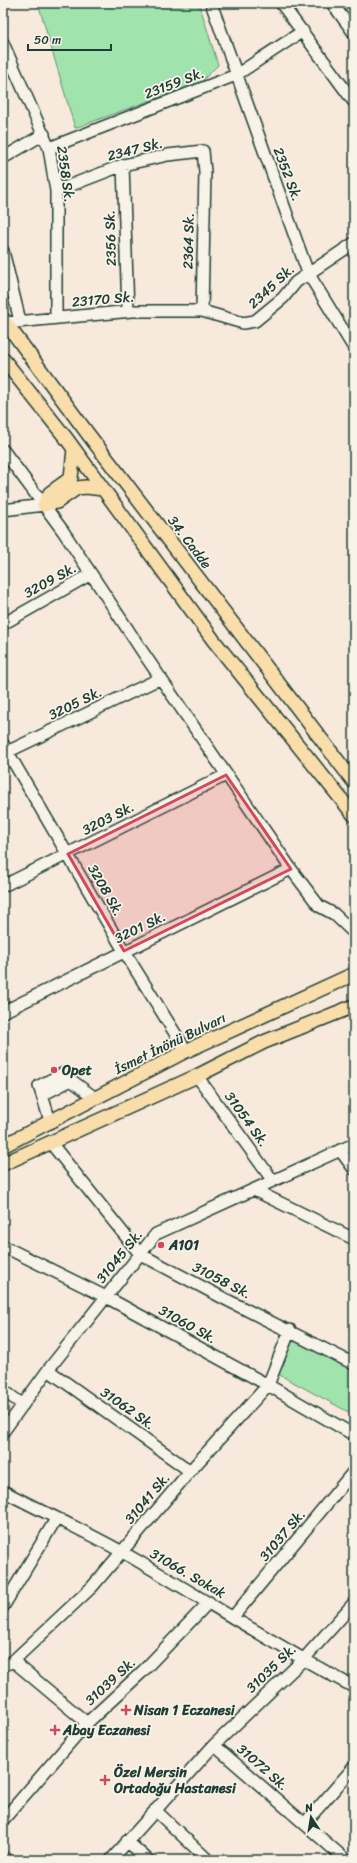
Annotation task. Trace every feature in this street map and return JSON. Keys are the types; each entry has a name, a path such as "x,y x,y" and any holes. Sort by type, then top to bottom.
{"main road":[{"name":"34. Cadde","path":"4,321 88,434 354,782"},
{"path":"3,359 74,449 214,641 354,814"},
{"path":"74,449 74,483"},
{"path":"44,505 50,493 74,483 86,487 103,489"},
{"name":"İsmet İnönü Bulvarı","path":"3,1146 186,1051 354,974"},
{"path":"5,1164 50,1142 197,1076 264,1042 354,1006"}],"street":[{"name":"2352 Sk.","path":"211,3 308,273 354,348"},
{"path":"281,3 351,91 354,102"},
{"path":"332,3 354,33"},
{"name":"23159 Sk.","path":"48,148 236,75 303,31"},
{"name":"2358 Sk.","path":"3,43 44,134 48,148 56,191 56,318"},
{"path":"3,158 44,134"},
{"name":"2347 Sk.","path":"56,191 123,165 168,155 203,151 205,172"},
{"name":"2356 Sk.","path":"123,165 128,311"},
{"name":"2364 Sk.","path":"202,311 205,172"},
{"name":"2345 Sk.","path":"202,311 244,323 255,321 283,298 296,282 354,243"},
{"path":"3,251 20,321"},
{"name":"23170 Sk.","path":"4,321 20,321 128,311 202,311"},
{"path":"3,450 44,505 291,869 318,906 334,914 354,933"},
{"path":"3,510 44,505"},
{"name":"3209 Sk.","path":"3,624 91,574"},
{"name":"3205 Sk.","path":"5,750 160,678"},
{"name":"3208 Sk.","path":"5,750 68,854 124,951 186,1051"},
{"name":"3203 Sk.","path":"3,886 226,775"},
{"name":"3201 Sk.","path":"3,1012 291,869"},
{"name":"31054 Sk.","path":"197,1076 273,1180"},
{"path":"50,1121 42,1095 72,1080 95,1098"},
{"name":"31058 Sk.","path":"50,1142 140,1254 354,1364"},
{"name":"31045 Sk.","path":"3,1432 48,1370 156,1234 354,1144"},
{"path":"340,1150 354,1169"},
{"path":"254,1190 354,1240"},
{"name":"31060 Sk.","path":"3,1246 106,1296 268,1385 354,1435"},
{"name":"31041 Sk.","path":"8,1664 92,1588 190,1471 268,1385 290,1330"},
{"name":"31062 Sk.","path":"48,1370 190,1471"},
{"path":"3,1390 23,1405"},
{"name":"31037 Sk.","path":"233,1617 354,1472"},
{"name":"31066. Sokak","path":"3,1491 122,1552 209,1602 303,1660 354,1687"},
{"path":"3,1607 56,1519"},
{"name":"31039 Sk.","path":"3,1820 87,1723 142,1671 209,1602"},
{"name":"31035 Sk.","path":"111,1860 214,1745 303,1660 354,1603"},
{"path":"8,1664 87,1723"},
{"name":"31072 Sk.","path":"214,1745 346,1860"},
{"path":"305,1823 354,1767"},
{"path":"155,1810 208,1860"},
{"path":"127,1841 148,1860"}],"highlighted area":[{"path":"226,775 291,869 124,951 68,854"}],"green space":[{"path":"38,3 199,3 218,65 201,82 75,128"},
{"path":"294,1338 354,1371 354,1415 278,1374"}],"place":[{"name":"Opet","path":"54,1070"},
{"name":"A101","path":"161,1245"},
{"name":"Nisan 1 Eczanesi","path":"126,1710"},
{"name":"Abay Eczanesi","path":"55,1730"},
{"name":"Özel Mersin Ortadoğu Hastanesi","path":"105,1780"}]}
